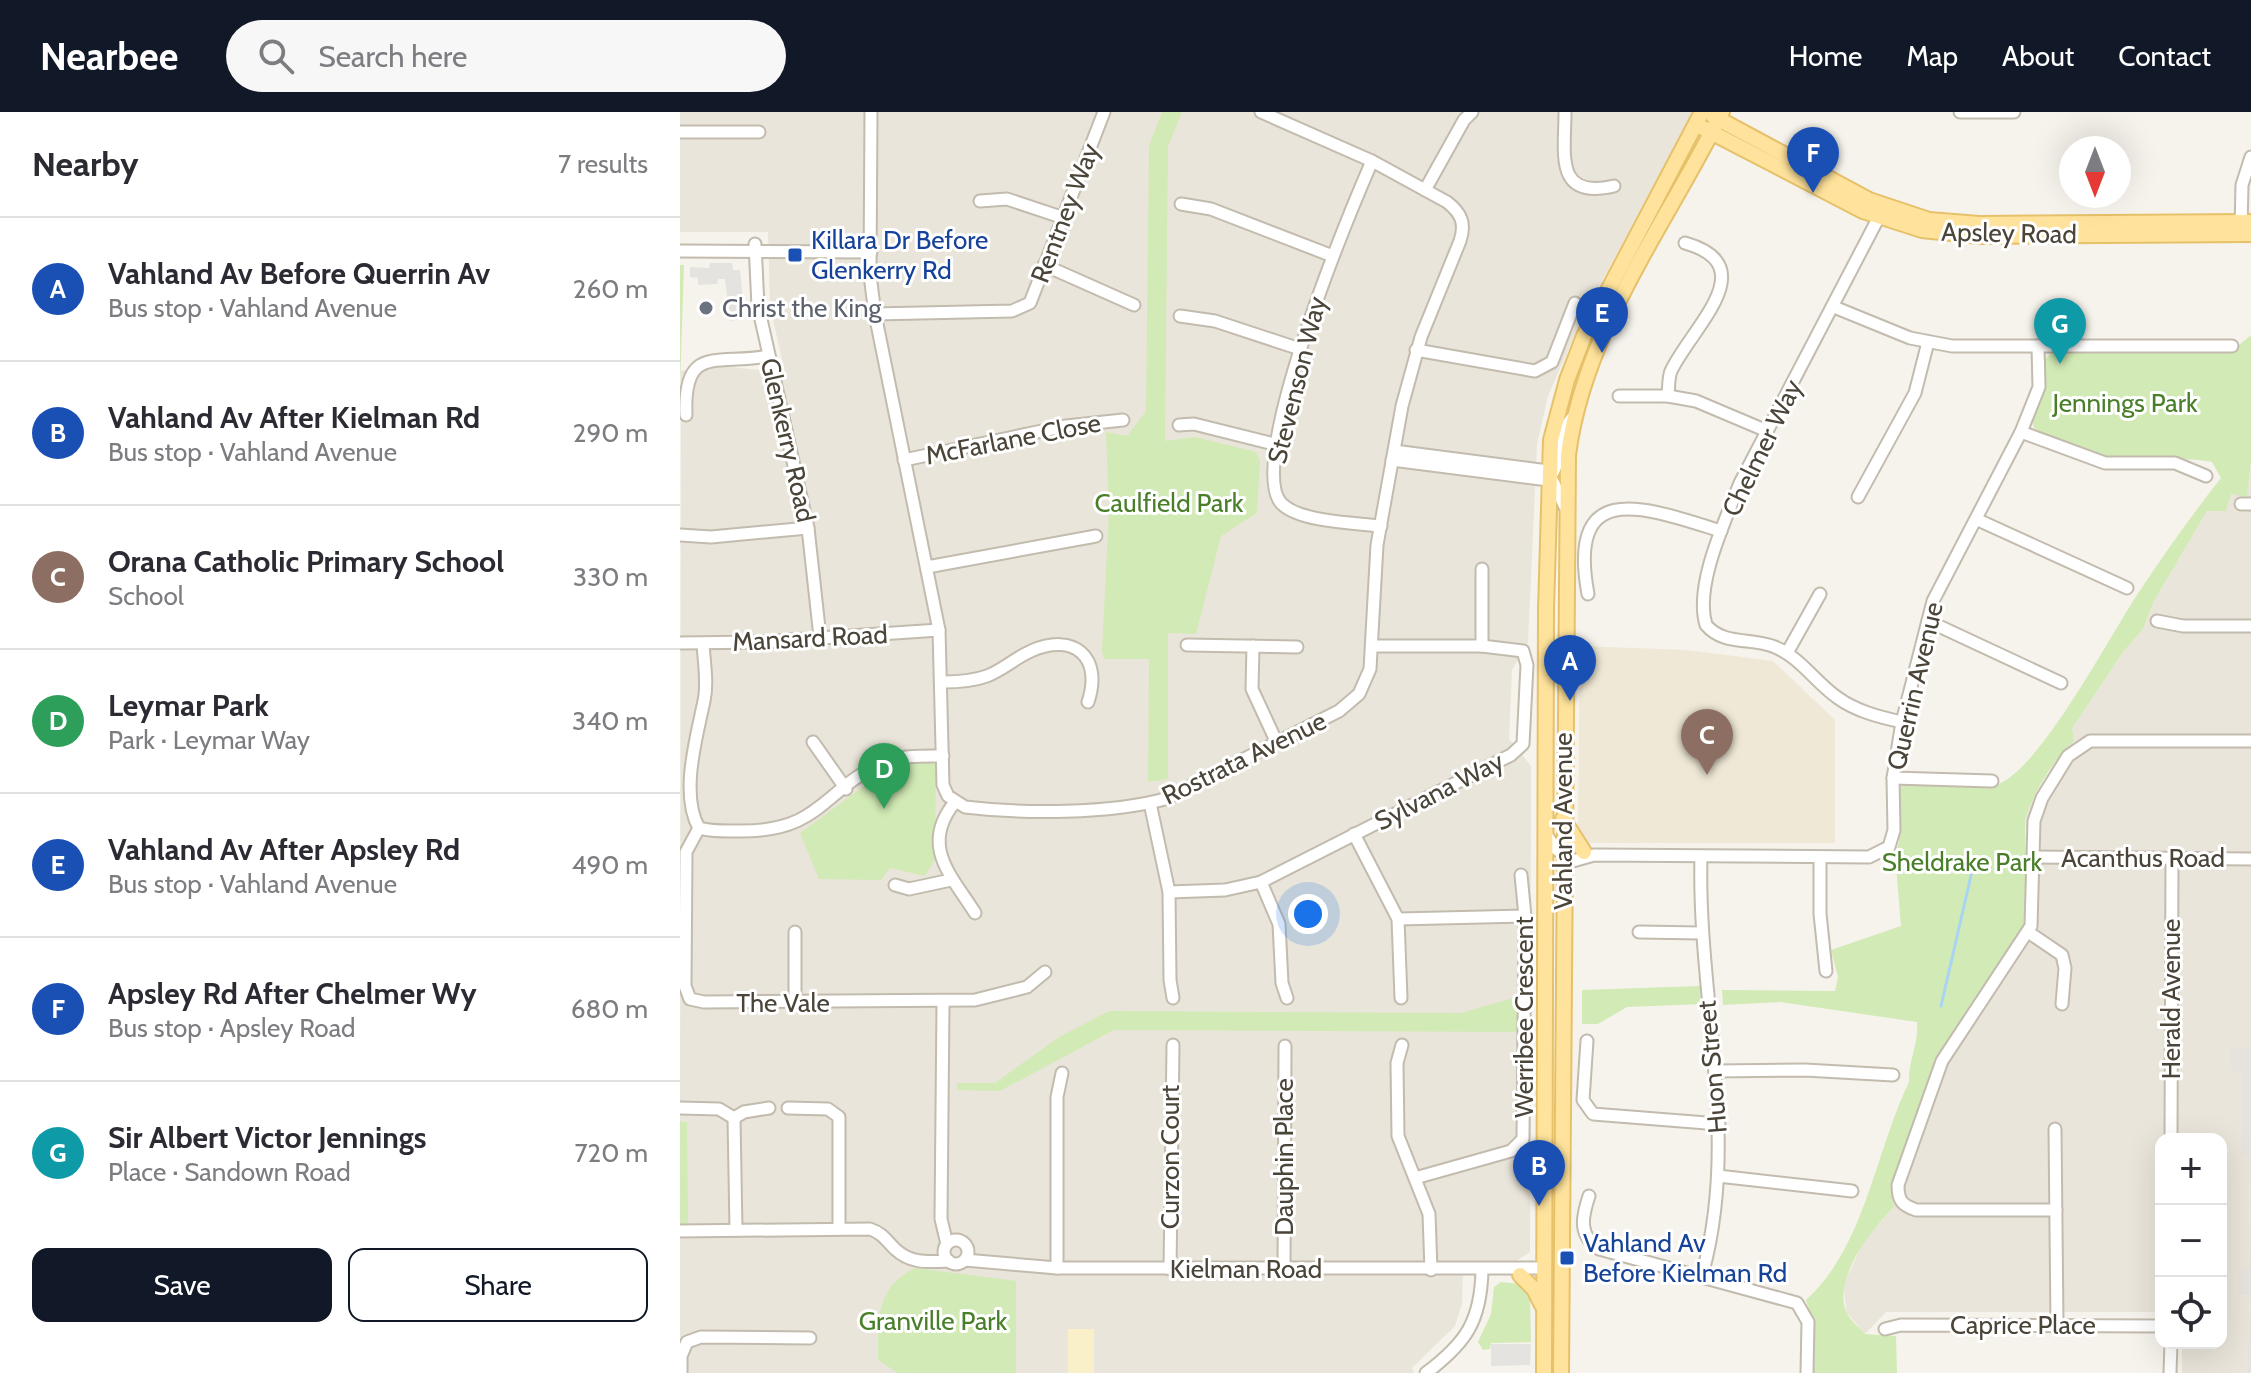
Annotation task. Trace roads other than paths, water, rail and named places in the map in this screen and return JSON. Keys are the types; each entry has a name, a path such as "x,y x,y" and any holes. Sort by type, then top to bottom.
{"main road":[{"name":"Vahland Avenue","path":"1561,1373 1565,478 1574,415 1599,343 1711,133 1709,116"},
{"name":"Vahland Avenue","path":"1544,1373 1541,1269 1549,476 1555,421 1575,357 1709,116"},
{"name":"Apsley Road","path":"1709,116 1882,212"},
{"name":"Apsley Road","path":"1711,133 1882,212 1962,224 2246,228"},
{"path":"1563,819 1589,854"},
{"path":"1562,1231 1555,1243 1553,1262 1541,1269 1562,1297"},
{"path":"1520,1275 1534,1289 1544,1313"}],"street":[{"path":"871,112 871,248 875,314 939,630 943,682 943,785 955,802 940,832 941,862 975,913"},
{"name":"Rentney Way","path":"875,314 1012,311 1030,303 1104,112"},
{"path":"1261,112 1372,161 1425,190 1464,120 1472,112"},
{"path":"1565,112 1565,167 1569,178 1584,189 1614,186"},
{"path":"1960,112 2014,112"},
{"path":"680,132 759,132"},
{"path":"2246,228 2242,185 2251,157"},
{"name":"Stevenson Way","path":"1372,161 1330,255 1300,349 1278,445 1274,485 1276,495 1289,510 1305,516 1381,526"},
{"name":"Rostrata Avenue","path":"955,802 975,808 1102,810 1150,803 1182,792 1351,703 1365,684 1374,646 1374,579 1381,526 1416,350 1460,241 1463,225 1456,209 1425,190"},
{"path":"980,201 1007,199 1064,218"},
{"path":"1181,204 1211,209 1330,255"},
{"name":"Chelmer Way","path":"1882,212 1740,483 1721,531 1705,590 1706,625 1721,638 1752,640 1787,653 1838,698 1870,714 1902,722"},
{"path":"1668,396 1670,374 1722,287 1723,268 1716,256 1685,243"},
{"path":"680,244 755,248"},
{"name":"Glenkerry Road","path":"755,248 758,306 808,528 820,637"},
{"path":"680,251 871,248"},
{"path":"1044,265 1134,305"},
{"path":"1416,350 1535,371 1552,362 1575,303"},
{"path":"1834,307 1885,330 1928,342 2038,346 2232,346"},
{"path":"1180,316 1215,321 1300,349"},
{"path":"1858,497 1915,393 1928,342"},
{"name":"Querrin Avenue","path":"1563,855 1573,861 1589,854 1869,857 1889,847 1894,830 1893,778 1902,722 1928,621 1941,580 1978,520 2039,387 2038,346"},
{"path":"686,415 687,382 692,371 702,363 768,356"},
{"path":"1619,396 1668,396 1717,407 1767,431"},
{"path":"1549,476 1560,464 1568,422 1574,415"},
{"name":"McFarlane Close","path":"904,460 1066,426 1123,420"},
{"path":"1179,425 1194,424 1278,445"},
{"path":"2021,432 2105,463 2175,463 2206,476"},
{"path":"1393,456 1549,476"},
{"path":"1549,476 1565,507"},
{"path":"1588,594 1587,531 1601,514 1616,510 1658,513 1721,531"},
{"path":"1978,520 2127,588"},
{"path":"680,535 711,537 808,528"},
{"path":"927,567 1096,536"},
{"path":"1482,569 1482,646"},
{"path":"1787,653 1820,594"},
{"path":"1928,621 2061,683"},
{"path":"2157,621 2183,626 2251,626"},
{"name":"Mansard Road","path":"680,643 939,630"},
{"path":"703,644 705,699 687,754 686,808 699,828 763,831 785,827 806,819 882,763 905,757 943,756"},
{"path":"1187,645 1297,647"},
{"path":"1253,646 1252,689 1277,743"},
{"name":"Sylvana Way","path":"1169,892 1225,890 1261,882 1511,755 1523,744 1525,655 1518,648 1374,646"},
{"path":"943,682 983,677 1041,647 1071,647 1084,654 1093,668 1088,702"},
{"path":"2056,1210 1916,1210 1903,1205 1898,1196 1898,1185 1942,1061 2028,932 2033,917 2037,807 2075,749 2090,741 2251,741"},
{"path":"813,742 846,789"},
{"path":"1893,778 1992,781"},
{"path":"1150,803 1169,892 1173,998"},
{"name":"The Vale","path":"699,828 686,852 685,986 690,999 704,1002 943,1003 1005,995 1027,987 1045,972"},
{"path":"1354,834 1398,919 1401,998"},
{"path":"1546,834 1563,855 1546,878"},
{"name":"Huon Street","path":"1701,857 1701,933 1719,1124 1718,1176 1702,1275"},
{"path":"1820,857 1820,914 1826,971"},
{"name":"Acanthus Road","path":"2034,857 2251,859"},
{"name":"Herald Avenue","path":"2171,1133 2172,858"},
{"name":"Werribee Crescent","path":"1415,1178 1511,1151 1523,1139 1525,916 1521,875"},
{"path":"895,885 909,889 951,880"},
{"path":"1261,882 1279,924 1282,983 1287,998"},
{"path":"1398,919 1525,916"},
{"path":"795,932 795,1003"},
{"path":"1639,932 1701,933"},
{"path":"2028,932 2062,955 2065,968 2062,1004"},
{"path":"680,1231 839,1228 877,1231 902,1255 919,1262 955,1250 941,1219 944,1208 943,1003"},
{"path":"1587,1041 1583,1100 1593,1114 1719,1124"},
{"name":"Curzon Court","path":"1170,1269 1173,1045"},
{"path":"1402,1045 1397,1063 1398,1136 1429,1214 1431,1270"},
{"name":"Dauphin Place","path":"1284,1269 1285,1046"},
{"path":"1715,1071 1805,1070 1893,1075"},
{"path":"1057,1268 1057,1097 1062,1073"},
{"path":"680,1108 719,1109 734,1118"},
{"path":"734,1118 744,1112 769,1108"},
{"path":"788,1108 828,1109 839,1117 839,1228"},
{"path":"734,1118 736,1230"},
{"path":"2055,1129 2057,1324"},
{"path":"1718,1176 1852,1191"},
{"path":"1589,1196 1583,1228 1590,1243 1611,1252 1797,1303 1808,1322 1807,1373"},
{"name":"Kielman Road","path":"955,1250 995,1262 1057,1268 1541,1269"},
{"name":"Kielman Road","path":"1498,1270 1520,1275 1541,1269"},
{"path":"1426,1373 1472,1328 1481,1297 1482,1270"},
{"name":"Caprice Place","path":"1885,1329 1901,1325 2155,1326"},
{"path":"681,1373 681,1356 687,1342 701,1337 810,1338"},
{"path":"2170,1373 2171,1349"}],"waterway":[{"path":"1941,1006 1973,867"}],"place":[{"name":"Apsley Rd After Chelmer Wy","path":"1813,193"},
{"name":"Killara Dr Before Glenkerry Rd","path":"795,255"},
{"name":"Christ the King","path":"706,308"},
{"name":"Vahland Av After Apsley Rd","path":"1602,353"},
{"name":"Sir Albert Victor Jennings","path":"2060,364"},
{"name":"Vahland Av Before Querrin Av","path":"1570,701"},
{"name":"Orana Catholic Primary School","path":"1707,775"},
{"name":"Leymar Park","path":"884,809"},
{"name":"Vahland Av After Kielman Rd","path":"1539,1206"},
{"name":"Vahland Av Before Kielman Rd","path":"1567,1258"}],"park label":[{"name":"Jennings Park","path":"2125,403"},
{"name":"Caulfield Park","path":"1169,503"},
{"name":"Sheldrake Park","path":"1962,862"},
{"name":"Granville Park","path":"933,1321"}]}
